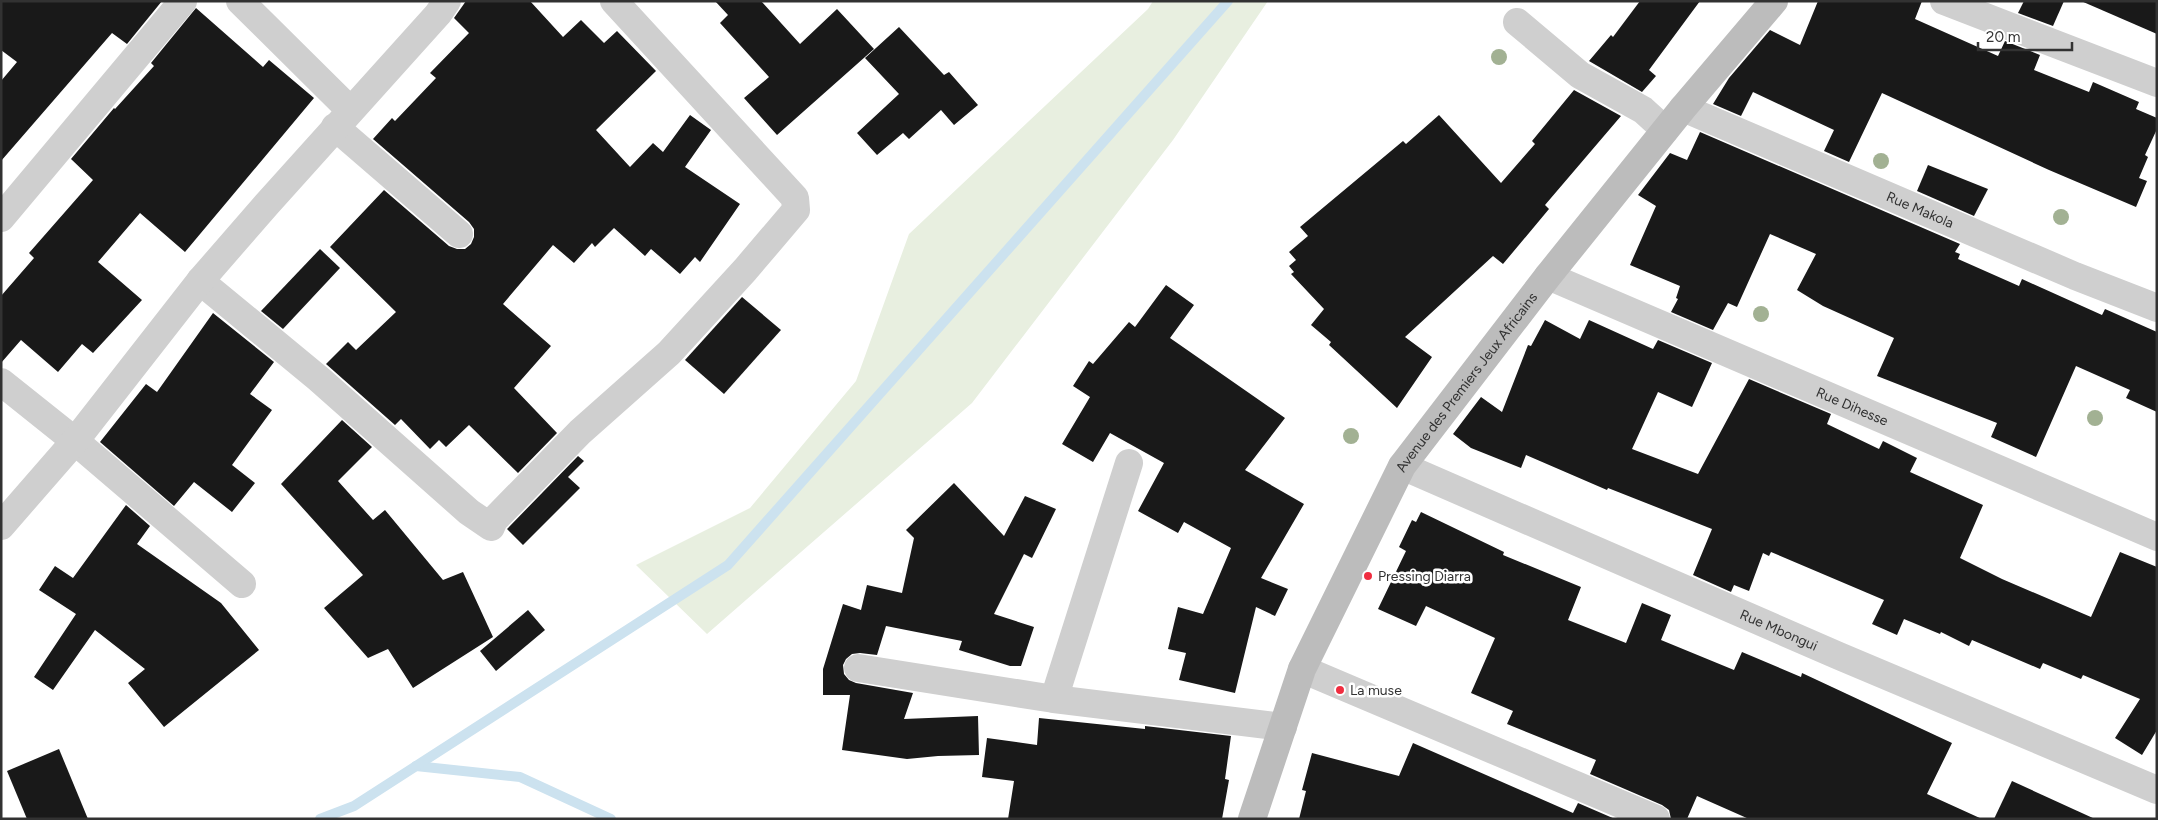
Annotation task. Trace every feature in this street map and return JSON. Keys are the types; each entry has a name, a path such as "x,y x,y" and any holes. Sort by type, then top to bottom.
{"street":[{"path":"1,218 183,1"},
{"path":"240,1 342,119 459,234"},
{"path":"1,526 75,440 200,282 342,119 438,14 447,1"},
{"path":"200,282 319,380 469,512 491,526 494,520 580,432 669,353 745,270 796,210 795,198 614,1"},
{"name":"Avenue des Premiers Jeux Africains","path":"1252,819 1302,669 1402,466 1548,276 1682,108 1774,1"},
{"path":"1944,1 2157,83"},
{"path":"1517,22 1580,75 1643,110 1665,130"},
{"name":"Rue Makola","path":"1682,108 2075,276 2157,308"},
{"name":"Rue Dihesse","path":"1548,276 2157,537"},
{"path":"1,382 75,440 242,584"},
{"path":"1054,699 1129,463"},
{"name":"Rue Mbongui","path":"1402,466 1838,656 2157,790"},
{"path":"858,668 1054,699 1283,726"},
{"path":"1302,669 1656,819"}],"green space":[{"path":"1153,1 1268,1 1173,140 972,403 707,634 636,565 750,508 856,381 909,234 1148,9"}],"building":[{"path":"1,1 162,1 127,44 112,33 1,161 1,81 17,62 1,50"},
{"path":"466,1 530,1 563,37 581,20 604,43 617,31 656,71 596,130 630,167 653,143 663,152 690,115 711,130 685,167 740,204 700,262 695,257 680,274 651,249 645,256 614,228 595,247 592,243 574,263 553,245 503,304 551,346 514,388 557,433 518,473 469,425 446,447 439,440 430,449 401,419 395,425 326,364 348,342 356,350 396,312 330,247 384,190 449,246 465,249 471,244 474,237 474,229 469,222 373,139 392,118 395,121 436,78 430,73 469,33 454,18"},
{"path":"715,1 761,1 800,44 837,9 874,49 777,135 744,98 769,77 720,23 728,15"},
{"path":"1640,1 1700,1 1649,70 1656,76 1642,92 1589,61 1611,35 1613,37"},
{"path":"1818,1 1922,1 1915,19 1998,56 2005,41 2040,55 2034,70 2089,92 2093,82 2139,102 2136,109 2157,118 2157,129 2145,155 2148,157 2139,178 2147,181 2136,207 2049,170 1882,93 1849,162 1824,151 1834,130 1753,92 1741,116 1713,104 1729,78 1770,30 1800,45"},
{"path":"2024,1 2064,1 2053,26 2018,13"},
{"path":"2081,1 2157,1 2157,34"},
{"path":"196,8 263,67 269,60 314,98 185,252 140,213 98,262 142,300 93,353 82,344 58,372 21,340 1,363 1,296 34,258 29,253 93,180 71,159 114,108 154,66 151,63"},
{"path":"899,27 944,75 949,72 978,105 954,125 941,110 909,139 903,133 877,155 857,133 899,94 865,58"},
{"path":"1574,90 1621,116 1545,205 1549,209 1503,264 1493,256 1405,337 1432,357 1397,408 1329,345 1331,342 1311,325 1324,309 1291,274 1294,272 1289,266 1296,260 1289,252 1308,236 1300,227 1403,141 1406,144 1439,115 1501,183 1535,144 1532,141"},
{"path":"1700,132 1960,244 1955,252 1960,254 1958,259 2019,286 2022,279 2102,315 2105,309 2157,332 2157,412 2126,398 2130,390 2076,366 2036,457 1991,437 1997,423 1877,376 1894,338 1823,306 1797,290 1816,254 1770,234 1737,307 1728,303 1713,330 1671,312 1678,299 1676,298 1680,286 1630,265 1656,206 1638,195 1670,153 1687,160"},
{"path":"1928,165 1988,189 1974,216 1917,191"},
{"path":"320,249 340,268 283,329 261,311"},
{"path":"1166,285 1194,305 1170,338 1285,418 1245,470 1304,504 1261,578 1288,589 1275,616 1256,607 1235,693 1179,680 1186,653 1168,649 1178,607 1203,614 1231,548 1184,522 1178,533 1138,511 1164,463 1110,433 1093,462 1062,444 1090,397 1073,386 1089,361 1093,364 1129,322 1135,327"},
{"path":"742,297 781,330 724,394 685,360"},
{"path":"213,313 274,362 250,394 272,410 232,465 255,483 232,512 194,482 174,506 100,442 146,384 157,392"},
{"path":"1545,320 1580,339 1589,320 1653,349 1658,340 1712,363 1692,407 1658,392 1632,449 1698,474 1749,379 1831,414 1827,424 1879,449 1883,441 1917,458 1910,472 1983,505 1960,558 2002,579 2091,617 2120,552 2157,567 2157,730 2142,755 2115,738 2140,699 2083,675 2081,679 2043,663 2040,669 1972,640 1969,646 1941,632 1940,634 1904,619 1897,635 1872,624 1884,600 1771,552 1769,556 1763,553 1749,591 1734,585 1731,592 1693,575 1712,529 1608,488 1607,490 1526,455 1521,468 1471,448 1453,434 1481,397 1502,412 1528,345 1531,346"},
{"path":"342,420 372,447 338,481 373,520 385,510 443,580 463,572 493,637 413,688 388,649 368,658 324,608 363,575 281,484"},
{"path":"578,456 584,461 568,477 580,488 523,545 507,529"},
{"path":"954,483 1004,536 1025,496 1056,509 1032,558 1024,554 994,614 1034,627 1021,666 1010,666 959,650 962,641 886,626 877,655 852,654 843,665 844,674 849,680 856,683 913,693 904,719 978,716 979,755 907,759 842,750 850,695 823,695 823,669 843,604 861,610 867,585 902,593 914,538 906,530"},
{"path":"126,505 150,526 137,544 221,603 259,650 164,727 128,683 145,669 95,630 53,690 34,677 76,614 39,590 55,566 73,578"},
{"path":"1421,512 1504,552 1503,555 1581,587 1568,620 1626,643 1642,603 1671,615 1661,640 1734,670 1742,652 1801,677 1802,673 1952,743 1927,794 1982,819 1749,819 1697,796 1687,819 1671,819 1669,810 1662,805 1590,774 1596,760 1507,724 1513,711 1471,693 1495,638 1426,606 1416,626 1378,609 1406,551 1399,547 1412,520 1416,522"},
{"path":"528,610 545,630 496,671 480,651"},
{"path":"1039,718 1145,729 1145,726 1231,736 1225,779 1229,780 1222,819 1008,819 1014,781 982,777 987,738 1037,745"},
{"path":"1413,743 1573,813 1578,803 1615,819 1299,819 1306,791 1302,790 1312,753 1399,776"},
{"path":"59,749 88,819 27,819 7,771"},
{"path":"2012,781 2095,819 1994,819"}],"waterway":[{"path":"320,819 354,806 728,565 1228,1"},
{"path":"416,766 520,777 611,819"}],"place":[{"name":"Pressing Diarra","path":"1368,576"},
{"name":"La muse","path":"1340,690"}]}
